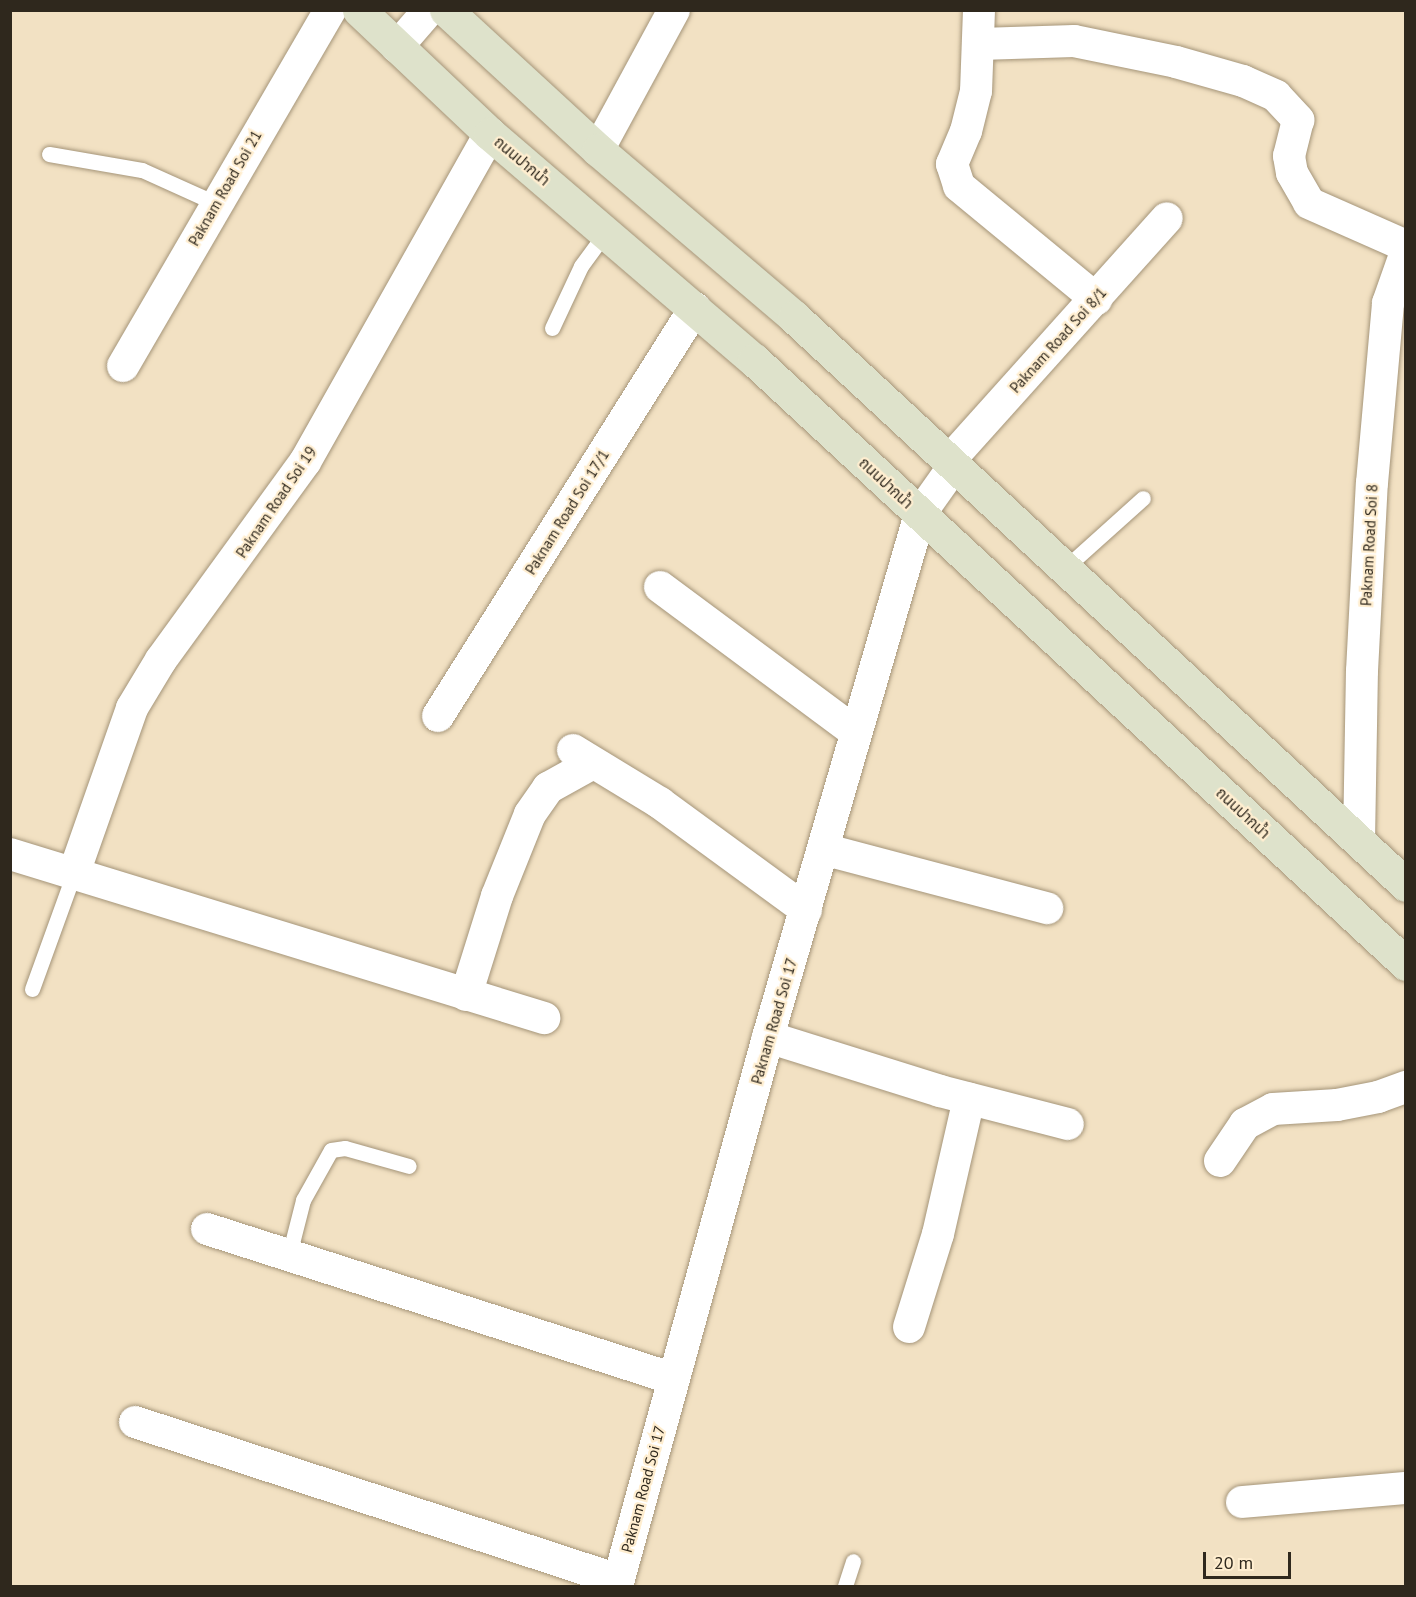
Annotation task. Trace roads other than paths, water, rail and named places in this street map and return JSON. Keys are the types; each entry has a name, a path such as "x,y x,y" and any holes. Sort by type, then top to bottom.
{"street":[{"name":"Paknam Road Soi 21","path":"123,366 215,203 330,10"},
{"name":"ถนนปากน้ำ","path":"359,10 490,134 695,308 1406,964"},
{"path":"398,47 429,10"},
{"path":"446,10 598,150 794,317 1406,885"},
{"path":"598,150 674,10"},
{"path":"979,10 980,44 976,91 966,131 952,164 958,186 1096,299"},
{"path":"980,44 1074,41 1176,62 1243,81 1276,96 1298,120 1289,156 1292,173 1309,202 1406,246"},
{"name":"Paknam Road Soi 19","path":"74,873 132,708 161,660 305,462 490,134"},
{"name":"Paknam Road Soi 8/1","path":"951,463 1167,218"},
{"name":"Paknam Road Soi 8","path":"1359,841 1362,671 1372,483 1388,303 1406,252"},
{"name":"Paknam Road Soi 17/1","path":"438,716 695,308"},
{"name":"Paknam Road Soi 17","path":"617,1583 768,1037 920,514 951,463"},
{"path":"660,587 855,732"},
{"path":"466,995 497,896 530,814 548,788 583,756 660,803 806,910"},
{"path":"823,849 1047,908"},
{"path":"10,854 544,1018"},
{"path":"768,1037 969,1099 1068,1124"},
{"path":"1220,1161 1245,1124 1273,1109 1337,1105 1378,1097 1406,1087"},
{"path":"909,1328 938,1234 969,1099"},
{"path":"207,1229 674,1378"},
{"path":"135,1422 617,1583"},
{"path":"1242,1502 1406,1488"}],"lane":[{"path":"49,154 142,170 215,203"},
{"path":"552,328 581,266 606,232"},
{"path":"1065,569 1143,498"},
{"path":"32,989 74,873"},
{"path":"289,1255 303,1200 331,1150 345,1148 409,1166"},
{"path":"845,1587 853,1561"}]}
